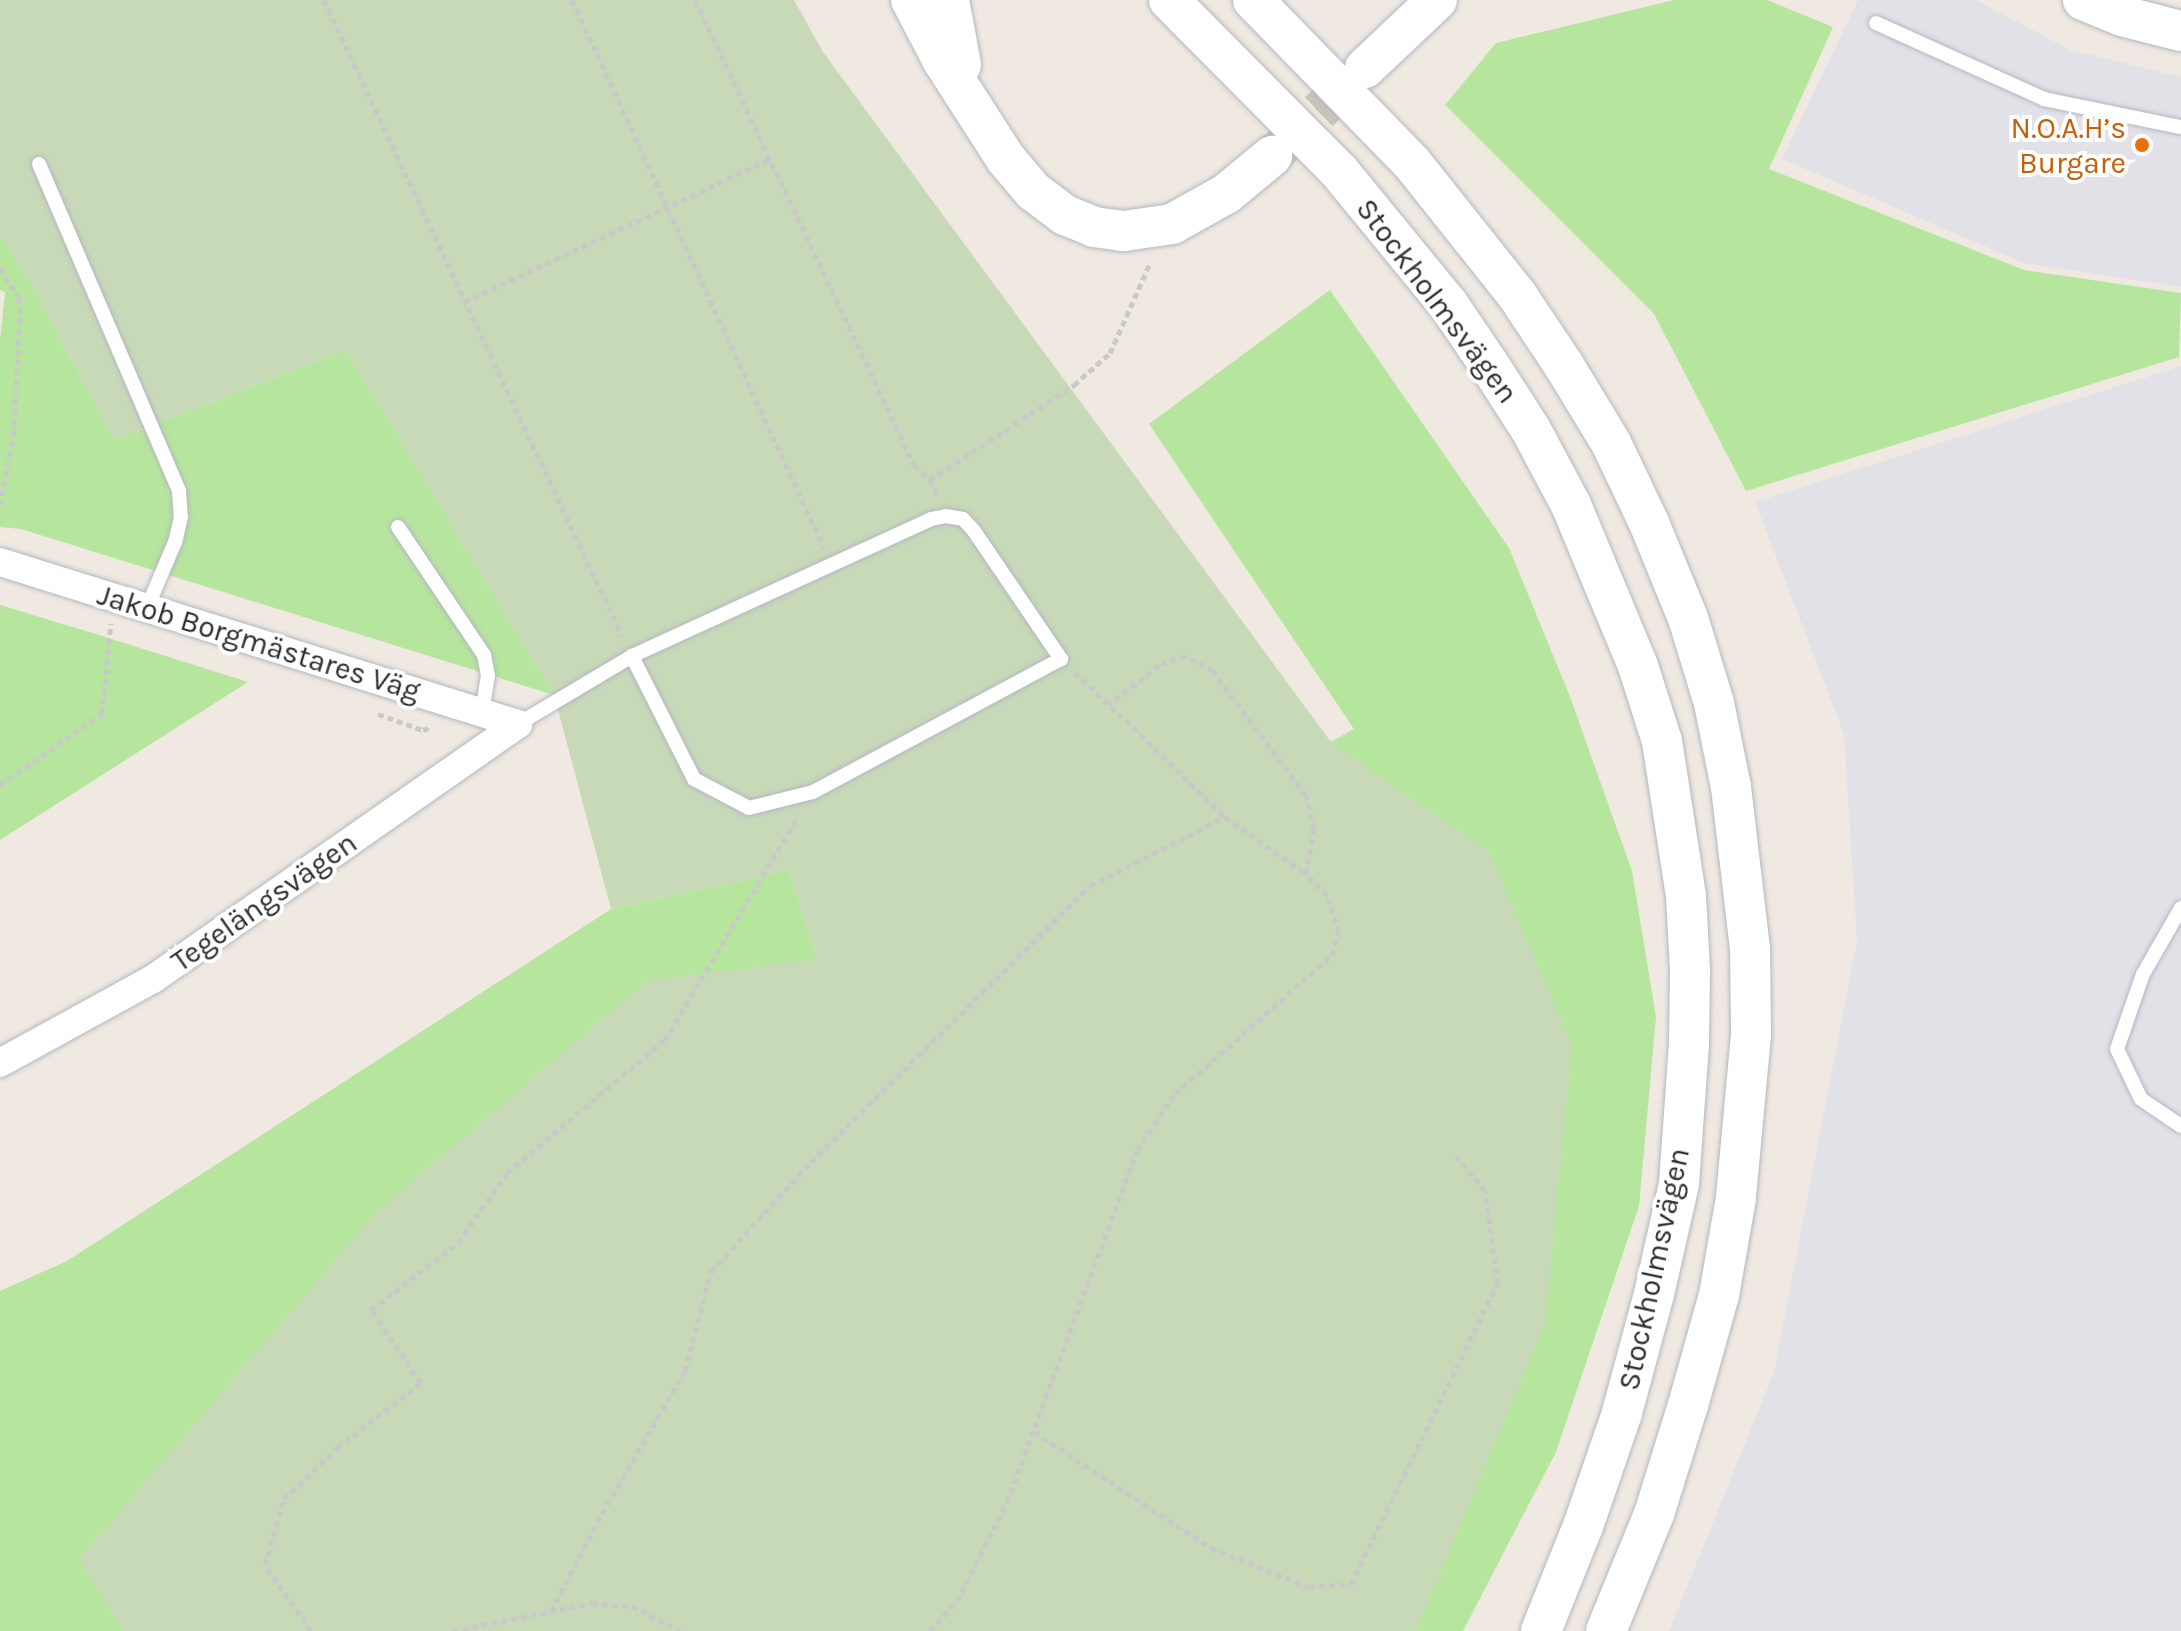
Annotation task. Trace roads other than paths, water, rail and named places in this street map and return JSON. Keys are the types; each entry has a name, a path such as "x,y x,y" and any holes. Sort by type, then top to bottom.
{"main road":[{"path":"911,0 943,61 1006,159 1033,191 1065,215 1094,227 1124,231 1172,224 1214,202 1272,156"},
{"path":"949,0 958,55 978,114"},
{"name":"Stockholmsvägen","path":"1169,0 1339,171 1448,304 1490,366 1531,430 1577,518 1638,666 1662,741 1686,896 1690,971 1689,1044 1679,1184 1622,1413 1583,1526 1541,1631"},
{"name":"Stockholmsvägen","path":"1253,0 1412,163 1517,295 1563,364 1611,443 1649,523 1688,618 1714,703 1731,787 1750,948 1751,1035 1736,1198 1719,1295 1688,1405 1654,1514 1606,1631"},
{"path":"1365,68 1437,0"},
{"path":"2083,0 2122,16 2181,31"}],"street":[{"name":"Jakob Borgmästares Väg","path":"0,562 518,724"},
{"name":"Tegelängsvägen","path":"0,1063 153,979 518,724"}],"lane":[{"path":"1876,23 2044,99 2181,127"},
{"path":"39,164 179,491 181,517 175,542 147,608"},
{"path":"518,724 632,656 831,563 931,519 946,516 963,519 1061,659 813,792 749,808 694,779 632,656"},
{"path":"398,527 484,655 488,675 482,713"},
{"path":"2181,908 2143,974 2117,1049 2141,1099 2181,1126"}],"tunnel":[{"path":"1275,153 1365,68"}],"place":[{"name":"N.O.A.H’s Burgare","path":"2142,145"}]}
